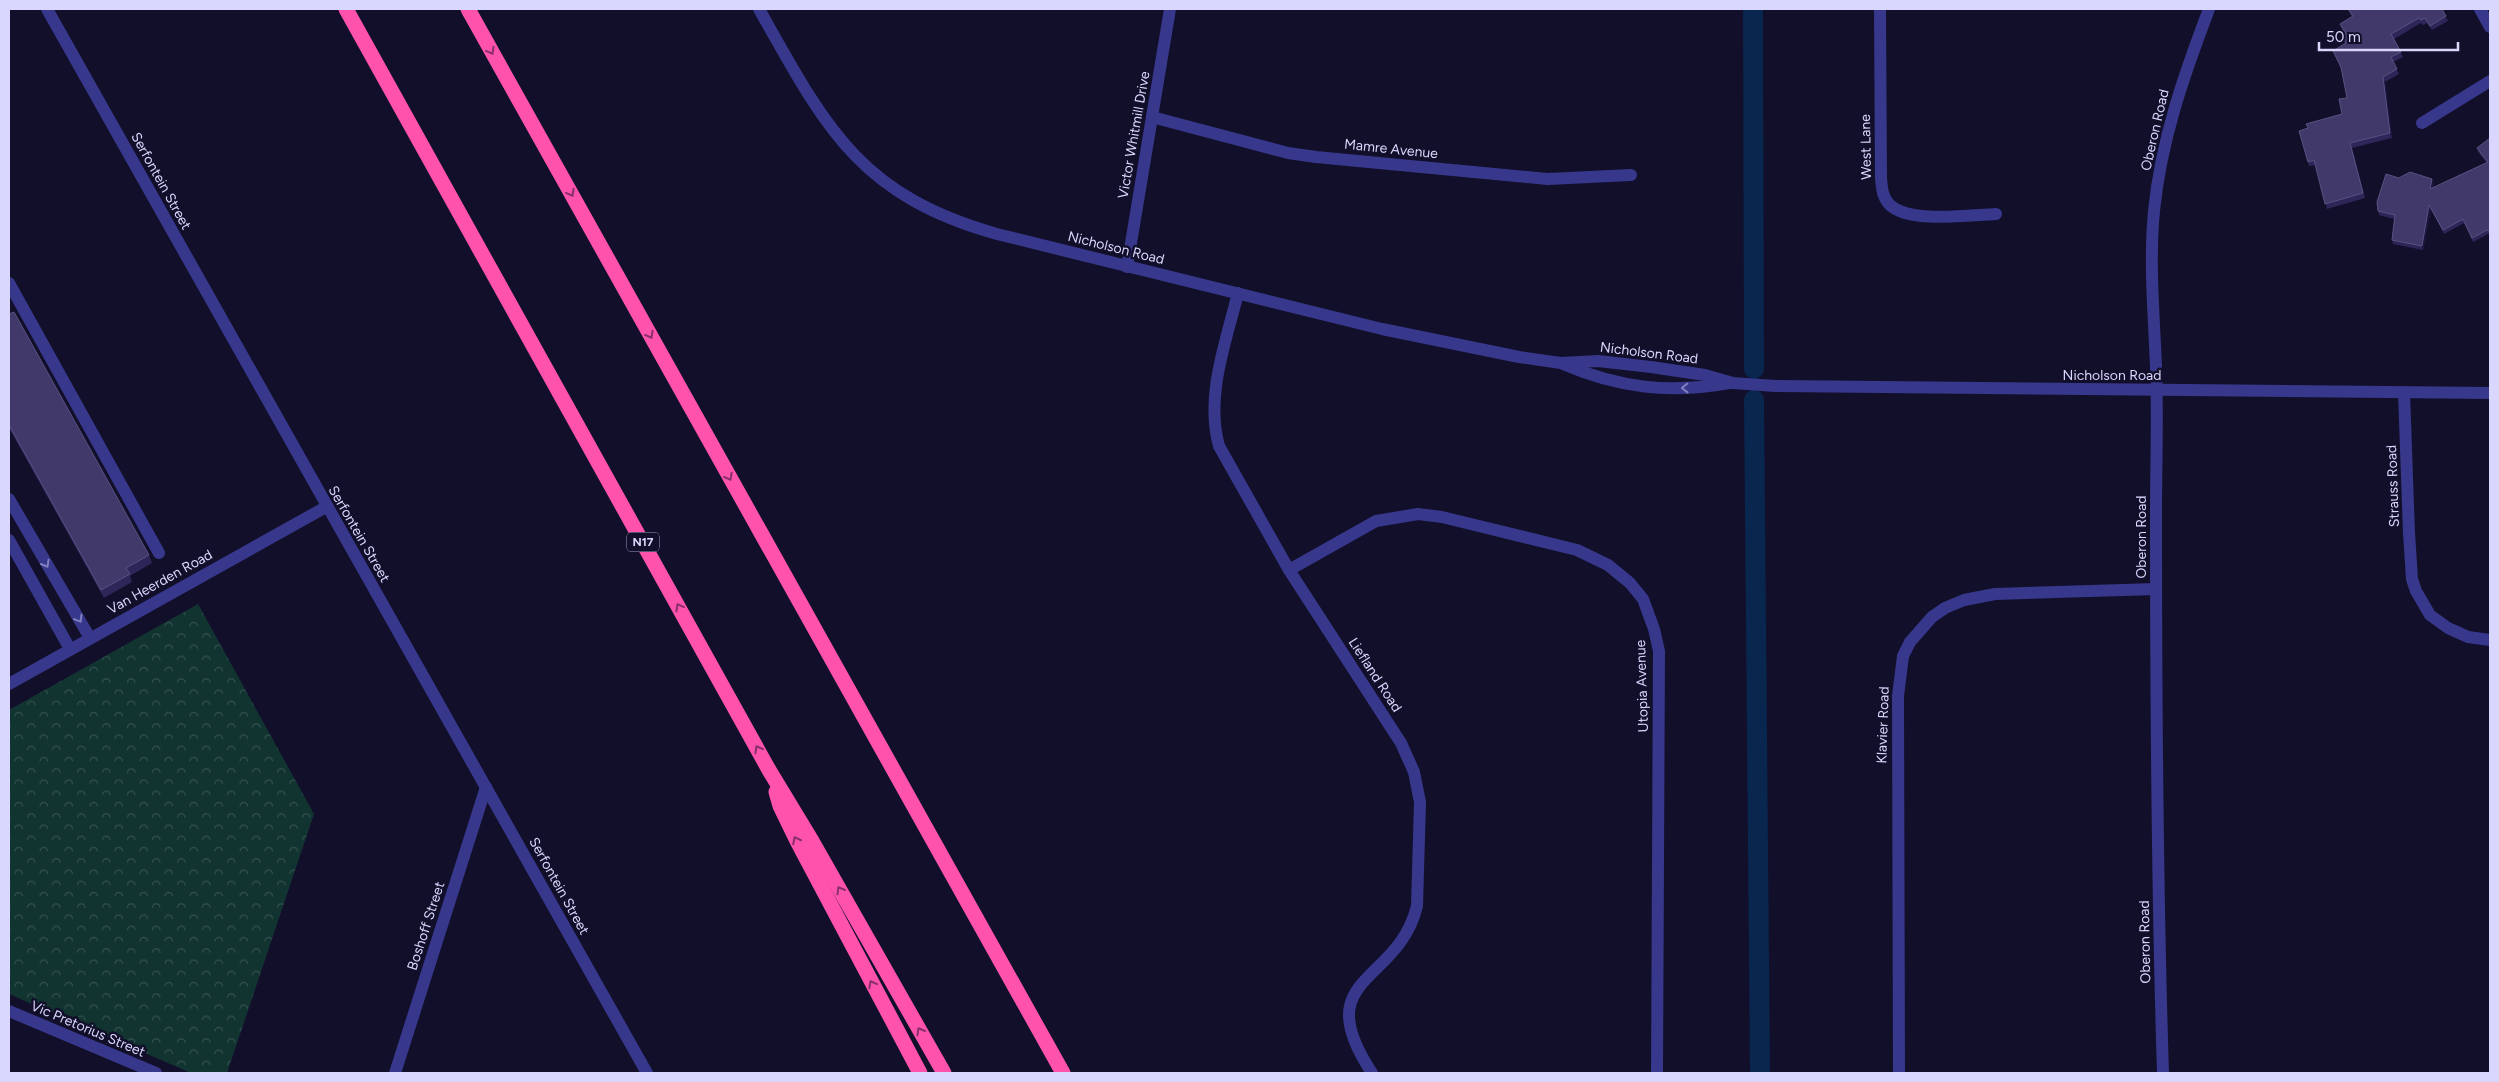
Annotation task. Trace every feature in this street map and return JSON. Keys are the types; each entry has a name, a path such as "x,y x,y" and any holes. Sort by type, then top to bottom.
{"highway":[{"name":"N17","path":"346,9 769,770 817,849 944,1073"},
{"path":"468,9 1062,1073"},
{"path":"769,770 780,806 920,1073"},
{"path":"1038,1029 1067,1073"}],"street":[{"name":"Serfontein Street","path":"47,9 647,1073"},
{"name":"Nicholson Road","path":"759,9 824,120 851,153 894,190 935,213 962,224 1127,267 1438,341 1561,363 1596,378 1621,384 1688,388 1733,383 1793,386 2157,391 2490,393"},
{"name":"Victor Whitmill Drive","path":"1127,267 1170,9"},
{"name":"West Lane","path":"1880,9 1881,178 1885,198 1894,209 1913,215 1996,214"},
{"name":"Oberon Road","path":"2163,1073 2159,936 2156,589 2157,391 2152,252 2154,211 2161,163 2171,119 2186,68 2209,9"},
{"path":"2480,9 2490,27"},
{"path":"2422,123 2490,81"},
{"name":"Mamre Avenue","path":"1152,117 1288,153 1316,157 1548,179 1631,175"},
{"path":"9,283 160,553"},
{"name":"Liefland Road","path":"1238,293 1216,385 1213,411 1214,430 1219,446 1230,469 1289,570 1401,743 1414,772 1420,802 1417,906 1413,922 1408,934 1394,952 1357,988 1348,1013 1349,1030 1360,1055 1372,1073"},
{"path":"9,315 22,307"},
{"name":"Nicholson Road","path":"1561,363 1598,361 1651,366 1705,375 1733,383"},
{"name":"Strauss Road","path":"2404,392 2412,578 2416,591 2430,615 2448,628 2468,637 2490,640"},
{"path":"9,499 90,638"},
{"name":"Van Heerden Road","path":"9,684 326,506"},
{"name":"Utopia Avenue","path":"1289,570 1376,521 1399,515 1418,514 1442,517 1578,550 1608,566 1630,583 1643,599 1654,629 1659,651 1657,1073"},
{"path":"26,529 9,539 70,650"},
{"name":"Klavier Road","path":"1899,1073 1898,696 1903,656 1910,642 1932,617 1945,608 1964,600 1995,594 2156,589"},
{"name":"Boshoff Street","path":"395,1073 486,787"},
{"name":"Vic Pretorius Street","path":"9,1012 156,1073"}],"green space":[{"path":"198,604 314,814 227,1073 191,1073 9,994 9,710"}],"building":[{"path":"2348,9 2442,9 2446,16 2430,26 2425,18 2421,20 2419,18 2391,34 2401,52 2391,57 2397,69 2383,77 2390,133 2350,143 2363,193 2325,204 2314,160 2308,162 2299,131 2308,128 2306,124 2342,114 2339,99 2347,98 2341,67 2333,51 2346,43 2342,36 2346,34 2340,24 2353,16"},
{"path":"2490,138 2490,232 2487,230 2472,238 2463,219 2443,230 2429,205 2422,246 2392,240 2395,215 2378,211 2377,202 2386,174 2399,178 2410,172 2432,179 2430,189 2488,162 2477,148"},
{"path":"14,312 149,555 126,568 130,574 101,590 9,425 9,314"}],"waterway":[{"path":"1753,9 1754,369"},
{"path":"1754,400 1760,1073"}]}
